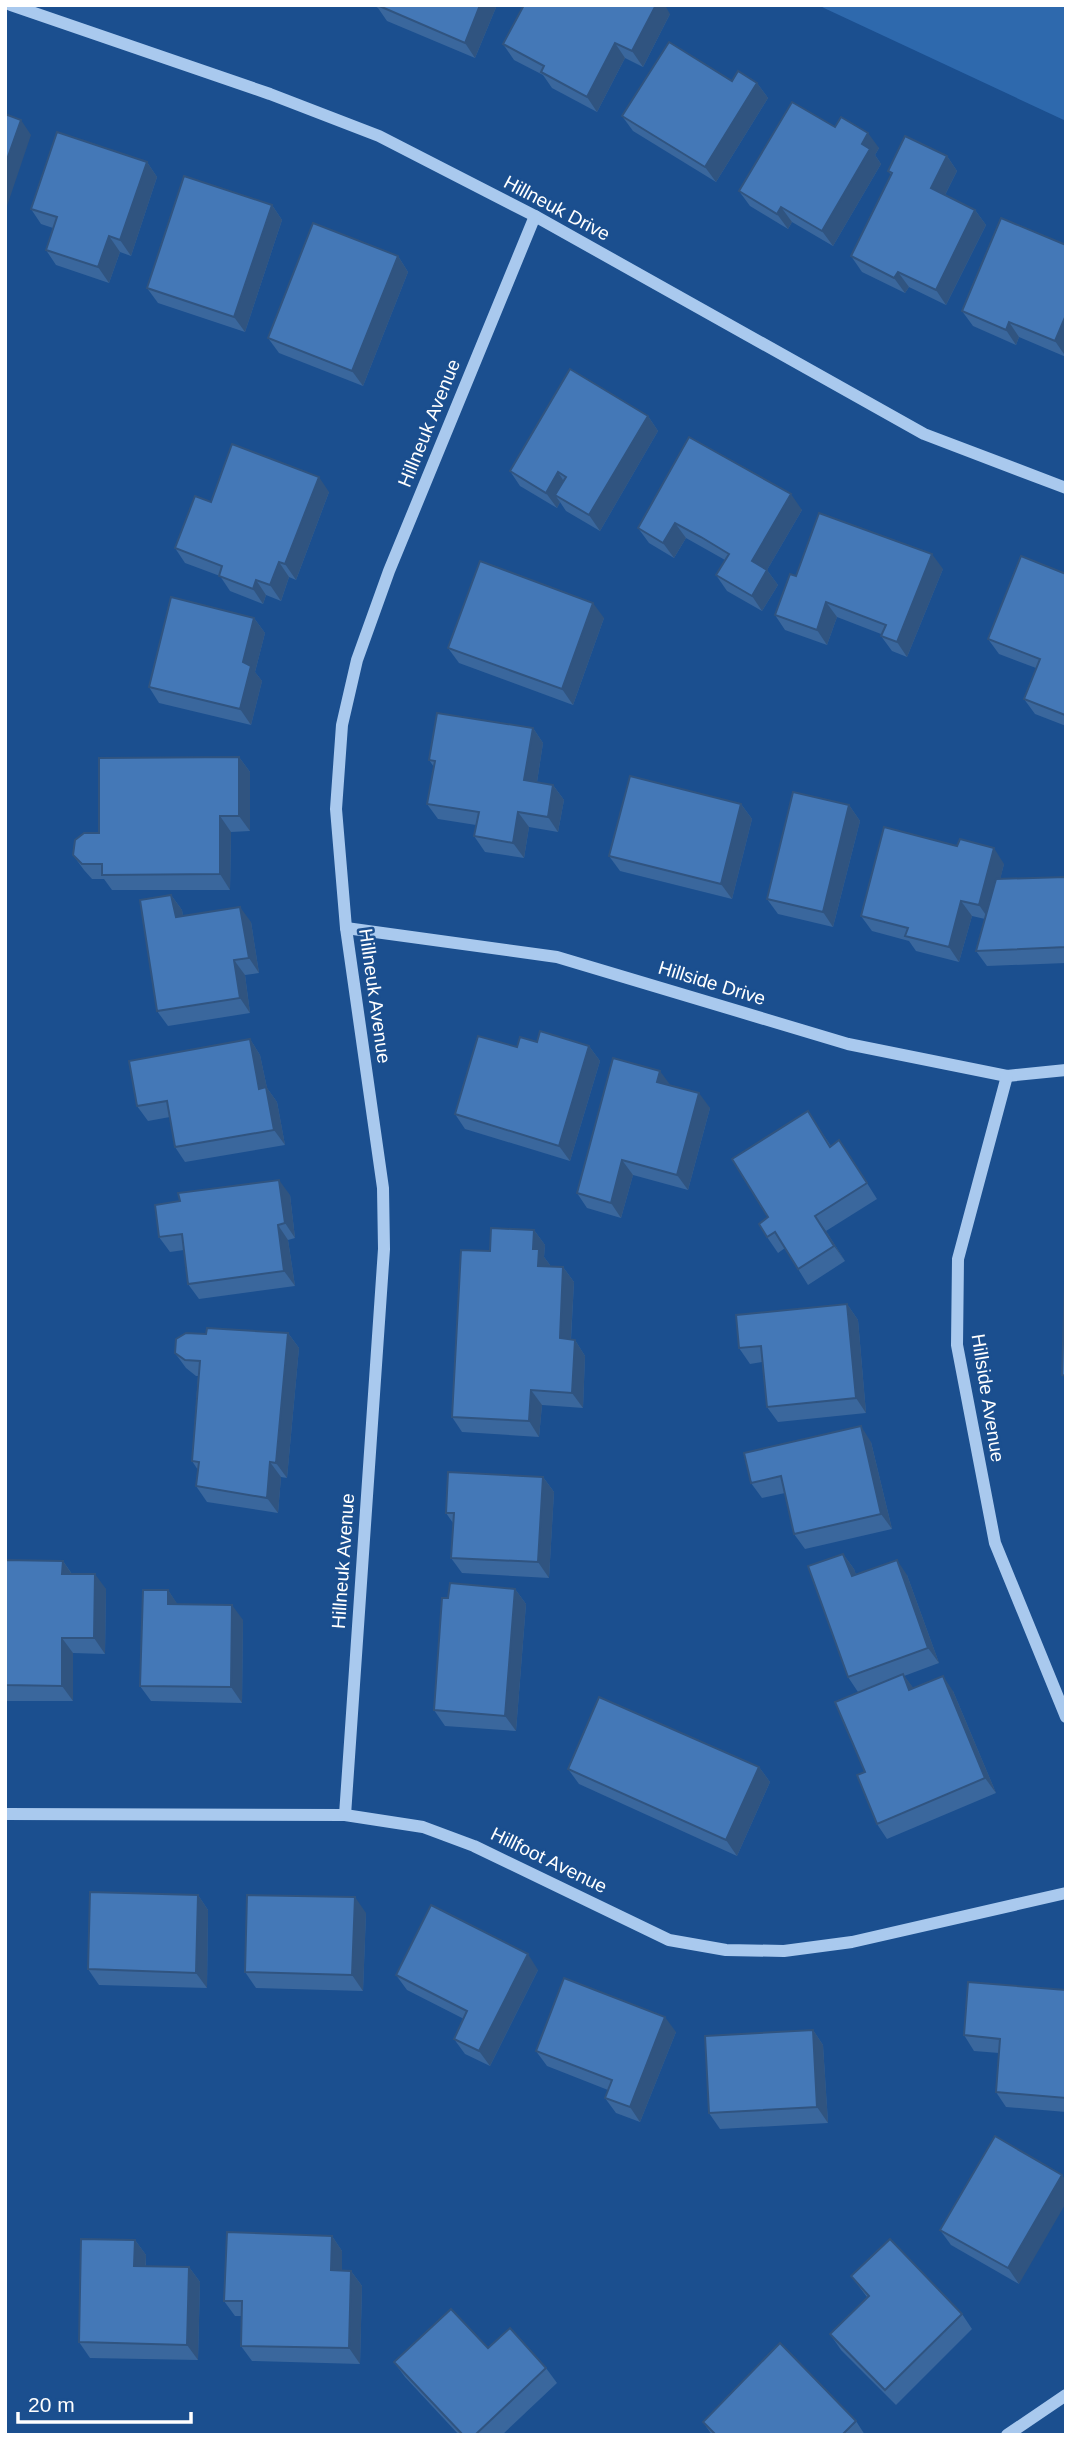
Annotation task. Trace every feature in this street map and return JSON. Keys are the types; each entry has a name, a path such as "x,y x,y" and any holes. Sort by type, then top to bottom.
{"street":[{"name":"Hillneuk Drive","path":"11,5 270,94 379,136 535,216 924,434 1066,488"},
{"name":"Hillneuk Avenue","path":"345,1815 384,1249 383,1188 346,928 335,810 342,725 357,660 388,571 535,216"},
{"name":"Hillside Drive","path":"346,928 557,957 848,1044 1007,1076 1066,1070"},
{"name":"Hillside Avenue","path":"1007,1076 958,1259 957,1345 995,1543 1066,1717"},
{"name":"Hillfoot Avenue","path":"5,1814 345,1815 423,1827 474,1846 669,1940 726,1950 784,1951 852,1942 1066,1892"},
{"path":"1007,2435 1066,2395"}],"shaded area":[{"path":"819,5 1066,5 1066,121 824,8"}],"building":[{"path":"377,5 480,5 465,43"},
{"path":"524,5 656,5 632,51 615,43 587,97 541,72 544,66 503,44"},
{"path":"669,42 732,81 738,71 757,83 705,167 622,116"},
{"path":"792,102 835,127 841,117 868,133 862,144 870,149 822,231 781,207 777,214 739,191"},
{"path":"5,114 21,120 5,165"},
{"path":"57,132 147,162 120,240 109,236 98,267 46,250 57,217 31,209"},
{"path":"905,136 947,156 931,188 975,210 936,290 898,272 894,278 851,256 892,173 888,171"},
{"path":"184,176 272,205 234,317 147,288"},
{"path":"1001,218 1066,245 1066,315 1055,341 1009,322 1006,330 962,311"},
{"path":"313,223 398,256 352,371 268,338"},
{"path":"570,369 648,416 589,515 555,495 566,477 558,472 546,493 510,471"},
{"path":"689,437 791,494 752,561 767,570 752,596 716,575 729,554 701,537 675,523 663,543 638,528"},
{"path":"232,444 319,477 285,564 279,562 270,585 256,580 253,589 219,576 222,566 175,548 195,496 211,502"},
{"path":"819,513 932,554 897,642 881,636 886,625 826,602 817,630 775,615 790,574 796,576"},
{"path":"1021,556 1066,574 1065,715 1024,699 1040,659 988,639"},
{"path":"480,561 593,603 562,689 448,648"},
{"path":"171,597 254,618 243,662 251,666 240,709 149,687"},
{"path":"437,713 533,728 524,780 553,785 548,817 518,812 513,843 474,836 479,812 427,804 435,761 429,760"},
{"path":"239,757 239,816 220,816 220,874 102,875 102,864 82,864 73,855 75,840 84,833 99,833 99,758"},
{"path":"630,776 741,804 721,884 609,856"},
{"path":"793,792 849,805 823,912 767,899"},
{"path":"884,827 957,846 960,839 994,848 979,905 961,901 949,947 905,936 908,928 861,916"},
{"path":"1066,877 1066,947 976,951 996,879"},
{"path":"171,895 176,917 240,907 249,958 234,960 240,998 157,1011 140,900"},
{"path":"540,1031 589,1046 559,1146 455,1114 478,1036 517,1047 520,1037 537,1042"},
{"path":"250,1039 259,1089 266,1087 274,1130 175,1147 167,1101 137,1106 129,1061"},
{"path":"613,1058 660,1071 657,1082 699,1093 677,1175 622,1160 611,1203 577,1193"},
{"path":"808,1111 830,1147 839,1140 867,1183 815,1216 834,1246 798,1269 775,1232 767,1237 759,1224 768,1217 732,1159"},
{"path":"279,1180 285,1223 278,1225 284,1271 188,1284 182,1234 159,1237 155,1205 180,1201 178,1193"},
{"path":"491,1228 534,1230 533,1249 539,1249 538,1266 563,1267 560,1338 575,1340 572,1393 531,1390 529,1421 452,1417 461,1250 490,1251"},
{"path":"1066,1281 1066,1376 1062,1375"},
{"path":"847,1304 856,1398 767,1407 761,1346 739,1348 736,1315"},
{"path":"207,1328 288,1333 276,1463 270,1462 267,1498 196,1486 199,1462 192,1461 200,1361 185,1360 175,1353 176,1339 186,1333 206,1334"},
{"path":"861,1426 881,1514 794,1534 781,1476 751,1483 744,1453"},
{"path":"448,1472 543,1477 538,1562 451,1558 454,1513 446,1513"},
{"path":"843,1554 852,1576 897,1560 928,1648 848,1677 808,1566"},
{"path":"5,1560 63,1561 62,1574 95,1574 94,1638 62,1638 62,1686 5,1685"},
{"path":"450,1583 515,1589 505,1716 434,1710 442,1598 448,1598"},
{"path":"143,1590 168,1590 168,1604 232,1605 231,1687 140,1686"},
{"path":"903,1674 909,1690 943,1676 985,1778 877,1824 857,1775 865,1772 835,1702"},
{"path":"599,1697 759,1767 726,1840 568,1769"},
{"path":"90,1892 198,1895 196,1973 88,1969"},
{"path":"247,1895 355,1897 352,1975 245,1972"},
{"path":"431,1905 528,1954 479,2051 454,2039 467,2011 396,1975"},
{"path":"564,1978 665,2017 630,2107 605,2098 612,2080 536,2051"},
{"path":"968,1982 1066,1990 1066,2098 996,2092 1000,2039 964,2035"},
{"path":"813,2030 817,2107 709,2113 705,2036"},
{"path":"995,2136 1062,2175 1008,2268 940,2230"},
{"path":"227,2232 332,2236 331,2270 351,2271 349,2348 241,2346 242,2301 224,2301"},
{"path":"81,2239 135,2240 134,2266 189,2267 187,2345 79,2342"},
{"path":"890,2239 962,2314 885,2390 830,2334 869,2296 851,2276"},
{"path":"451,2309 488,2348 510,2328 546,2368 475,2435 463,2435 394,2362"},
{"path":"780,2343 856,2421 842,2435 716,2435 703,2422"}]}
